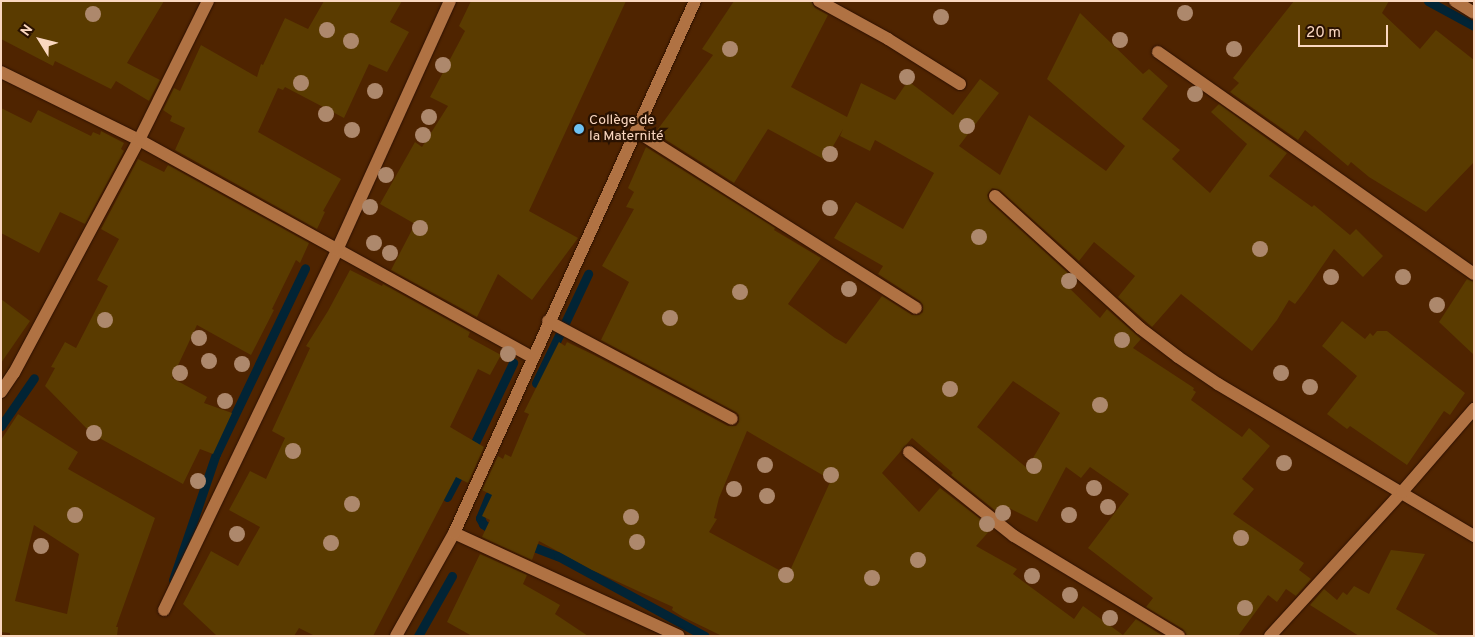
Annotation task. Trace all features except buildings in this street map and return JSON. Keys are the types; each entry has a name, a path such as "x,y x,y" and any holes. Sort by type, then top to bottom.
{"street":[{"path":"1,392 14,373 138,140 208,1"},
{"path":"164,610 337,250 450,1"},
{"path":"396,636 454,533 548,321 695,1"},
{"path":"819,1 888,39 960,84"},
{"path":"1455,1 1474,12"},
{"path":"1158,52 1474,274"},
{"path":"1,72 138,140 532,357"},
{"path":"636,131 916,308"},
{"path":"995,196 1140,328 1178,357 1226,389 1474,536"},
{"path":"548,321 732,419"},
{"path":"1270,636 1402,492 1474,409"},
{"path":"909,452 1014,536 1179,636"},
{"path":"454,533 679,636"}],"waterway":[{"path":"1428,1 1474,26"},
{"path":"173,580 216,454 305,268"},
{"path":"563,327 588,274"},
{"path":"536,383 562,329"},
{"path":"471,451 513,363"},
{"path":"1,426 34,378"},
{"path":"447,497 463,467"},
{"path":"489,496 480,518 483,524 495,532"},
{"path":"526,544 558,556 705,636"},
{"path":"418,636 452,576"}],"place":[{"name":"Collège de la Maternité","path":"579,129"}]}
